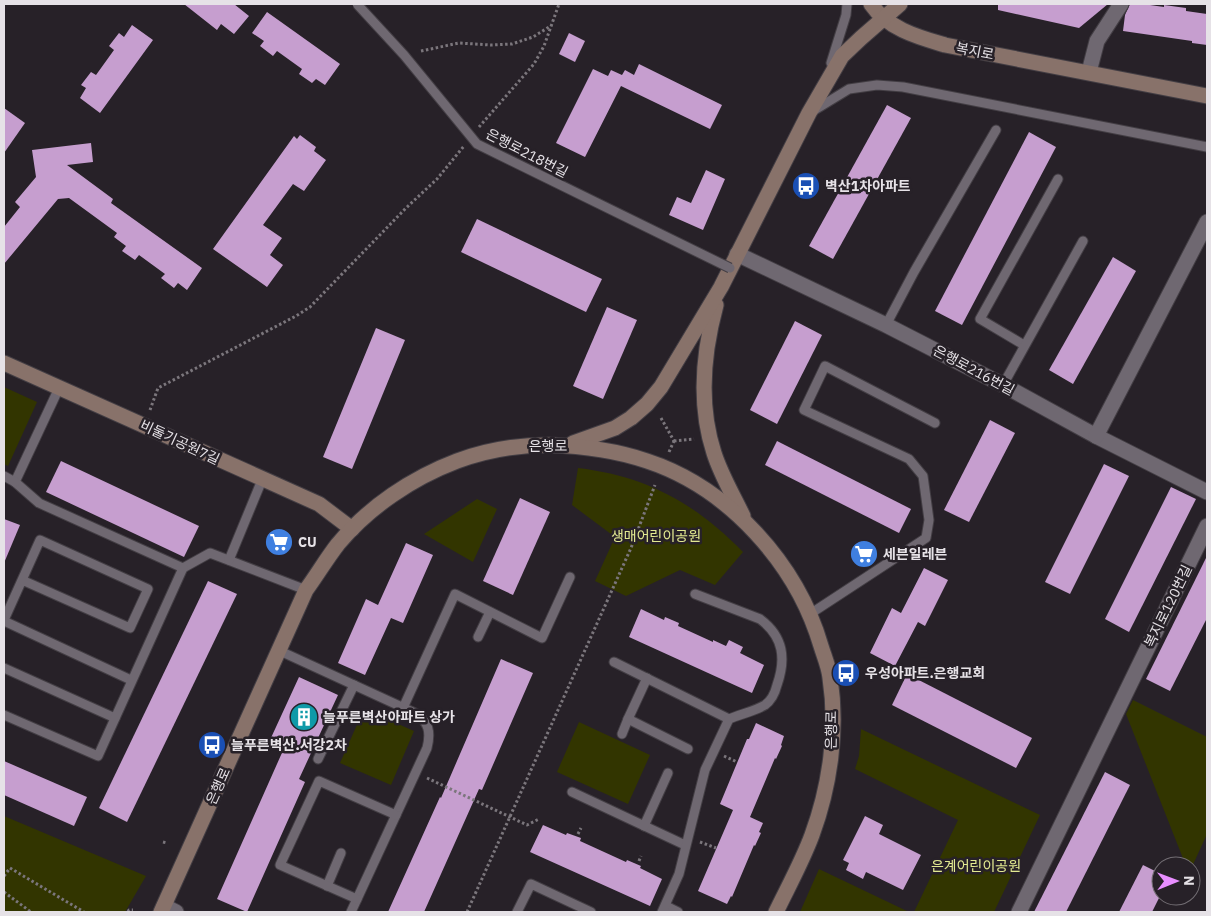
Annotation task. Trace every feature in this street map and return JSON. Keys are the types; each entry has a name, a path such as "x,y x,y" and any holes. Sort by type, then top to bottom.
{"street":[{"name":"복지로","path":"872,4 884,18 901,30 945,45 1207,96"},
{"path":"567,446 615,428 647,404 661,387 720,287 809,113 842,56 900,4"},
{"path":"1089,72 1097,41 1120,4"},
{"path":"1096,436 1207,222"},
{"name":"은행로216번길","path":"737,254 886,325 1003,385 1096,436 1207,492"},
{"path":"720,287 708,337 704,364 707,424 715,454 747,524"},
{"name":"비둘기공원7길","path":"4,363 319,504 352,529"},
{"name":"은행로","path":"167,910 306,590 338,545 352,529 399,490 458,460 522,446 567,446 615,452 649,461 714,496 747,524 777,558 790,577 810,614 830,676 832,716 830,767 824,798 811,838 776,912"},
{"name":"복지로120번길","path":"1019,912 1207,526"}],"lane":[{"name":"은행로218번길","path":"357,4 404,55 477,144 730,268"},
{"path":"809,113 835,54 846,15 847,4"},
{"path":"809,113 849,89 877,85 903,87 1207,147"},
{"path":"886,325 914,272 996,130"},
{"path":"1024,345 980,319 1058,180"},
{"path":"1003,385 1083,241"},
{"path":"810,614 926,538 930,520 923,476 909,459 804,410 825,366 935,423"},
{"path":"15,482 59,388"},
{"path":"4,476 15,482 39,503 183,568"},
{"path":"229,560 262,480"},
{"path":"22,580 130,628 148,589 40,540 22,580 4,621 131,680"},
{"path":"4,714 98,756 183,568 210,553 306,590"},
{"path":"403,708 455,594 542,638 570,578"},
{"path":"678,912 664,909 679,874 705,770 729,719 761,707 772,698 781,675 782,667 779,642 772,630 760,620 695,594"},
{"path":"478,637 490,612"},
{"path":"280,651 423,718 429,728 430,739 428,748 351,912"},
{"path":"614,662 729,719"},
{"path":"4,668 115,718"},
{"path":"622,734 647,678"},
{"path":"318,759 354,685"},
{"path":"628,719 688,749"},
{"path":"644,826 668,773"},
{"path":"357,899 280,865 318,781 396,815"},
{"path":"572,792 685,846"},
{"path":"327,886 341,853"},
{"path":"517,912 531,884 591,912"}],"path":[{"path":"150,410 158,388 310,307 406,208 437,179 534,64 544,46 559,4"},
{"path":"421,51 459,43 512,44 533,37 550,27"},
{"path":"661,418 674,441"},
{"path":"674,441 694,440"},
{"path":"669,452 674,441"},
{"path":"467,912 631,548 655,485"},
{"path":"723,756 737,762"},
{"path":"427,778 528,825 539,819"},
{"path":"578,834 581,828"},
{"path":"697,841 716,848"},
{"path":"639,861 641,856"},
{"path":"4,876 10,868 84,912"},
{"path":"4,892 31,912"},
{"path":"128,912 133,910"}],"green space":[{"path":"4,387 37,402 8,466 4,464"},
{"name":"생매어린이공원","path":"578,468 626,478 668,495 707,519 743,552 715,585 680,570 626,596 595,581 615,537 572,505"},
{"path":"477,499 497,509 473,562 424,534"},
{"path":"1133,700 1207,737 1207,834 1197,856 1182,856 1126,714"},
{"path":"364,709 414,731 391,785 340,763"},
{"path":"579,722 650,755 628,804 557,772"},
{"name":"은계어린이공원","path":"861,729 1040,815 994,912 914,912 958,820 855,769 859,756"},
{"path":"4,816 146,876 125,912 4,912"},
{"path":"819,869 909,912 800,912"}],"building":[{"path":"184,4 234,4 249,16 234,34 221,24 217,30"},
{"path":"998,4 1108,4 1079,28 998,10"},
{"path":"1130,4 1164,7 1164,5 1186,8 1186,11 1207,14 1207,45 1123,31 1125,15"},
{"path":"267,12 340,64 325,85 316,79 312,83 299,74 302,69 277,51 273,56 260,46 264,41 252,33"},
{"path":"132,25 153,40 100,113 80,98 86,88 81,85 91,72 96,75 114,50 109,46 119,33 124,37"},
{"path":"569,33 585,41 575,62 559,54"},
{"path":"639,64 722,105 710,129 621,86 585,157 556,143 593,69 608,76 611,70 622,75 625,70 634,75"},
{"path":"887,105 911,118 833,259 809,246"},
{"path":"4,108 25,123 4,153"},
{"path":"1029,132 1056,147 962,325 935,311"},
{"path":"300,135 316,147 314,151 326,160 304,191 293,184 263,225 282,238 270,255 283,265 267,287 213,249 294,136 297,139"},
{"path":"91,143 93,162 67,165 113,199 111,203 202,268 187,290 178,283 174,288 161,278 165,274 139,255 135,260 122,251 126,246 114,237 117,233 69,198 58,199 4,264 4,227 20,207 15,202 36,177 32,150"},
{"path":"706,170 725,179 703,230 669,215 677,197 691,203"},
{"path":"477,219 602,279 586,312 461,252"},
{"path":"1113,257 1136,271 1073,384 1049,370"},
{"path":"607,307 637,320 603,399 573,386"},
{"path":"795,321 822,335 777,424 750,410"},
{"path":"376,328 405,340 352,469 323,457"},
{"path":"990,420 1015,433 969,522 944,510"},
{"path":"777,441 911,509 899,533 765,465"},
{"path":"61,461 199,526 184,557 46,492"},
{"path":"1104,464 1129,476 1070,594 1045,582"},
{"path":"1171,487 1196,499 1129,632 1105,619"},
{"path":"520,498 550,512 513,595 483,581"},
{"path":"4,519 20,525 4,563"},
{"path":"406,543 433,555 403,623 391,618 365,675 338,663 366,599 378,605"},
{"path":"1207,556 1207,618 1170,691 1146,679"},
{"path":"924,568 948,580 925,626 918,622 895,666 870,653 892,608 901,613"},
{"path":"208,581 237,594 127,822 99,808"},
{"path":"641,609 664,620 665,617 679,623 678,626 713,642 713,640 726,646 729,640 743,647 740,653 764,665 752,693 629,637"},
{"path":"501,659 533,673 482,790 479,789 424,912 388,912 441,798"},
{"path":"907,674 1032,738 1016,768 892,705"},
{"path":"299,677 338,695 299,779 305,782 247,912 217,899 285,746 270,740"},
{"path":"756,723 784,736 782,746 750,817 763,823 759,832 761,833 727,904 698,891 733,810 720,804 747,739 749,739"},
{"path":"4,761 87,797 74,826 4,795"},
{"path":"1105,772 1130,785 1066,912 1034,912"},
{"path":"865,816 883,825 879,834 921,855 903,890 866,872 863,879 846,870 849,863 843,860"},
{"path":"543,825 566,835 567,833 581,838 580,841 626,862 627,860 641,866 640,868 662,879 650,906 530,852"},
{"path":"1143,865 1151,869 1151,906 1155,906 1152,912 1119,912"}],"place":[{"name":"벽산1차아파트","path":"806,186"},
{"name":"CU","path":"279,542"},
{"name":"세븐일레븐","path":"864,554"},
{"name":"우성아파트.은행교회","path":"846,673"},
{"name":"늘푸른벽산아파트 상가","path":"304,717"},
{"name":"늘푸른벽산.서강2차","path":"212,745"}]}
